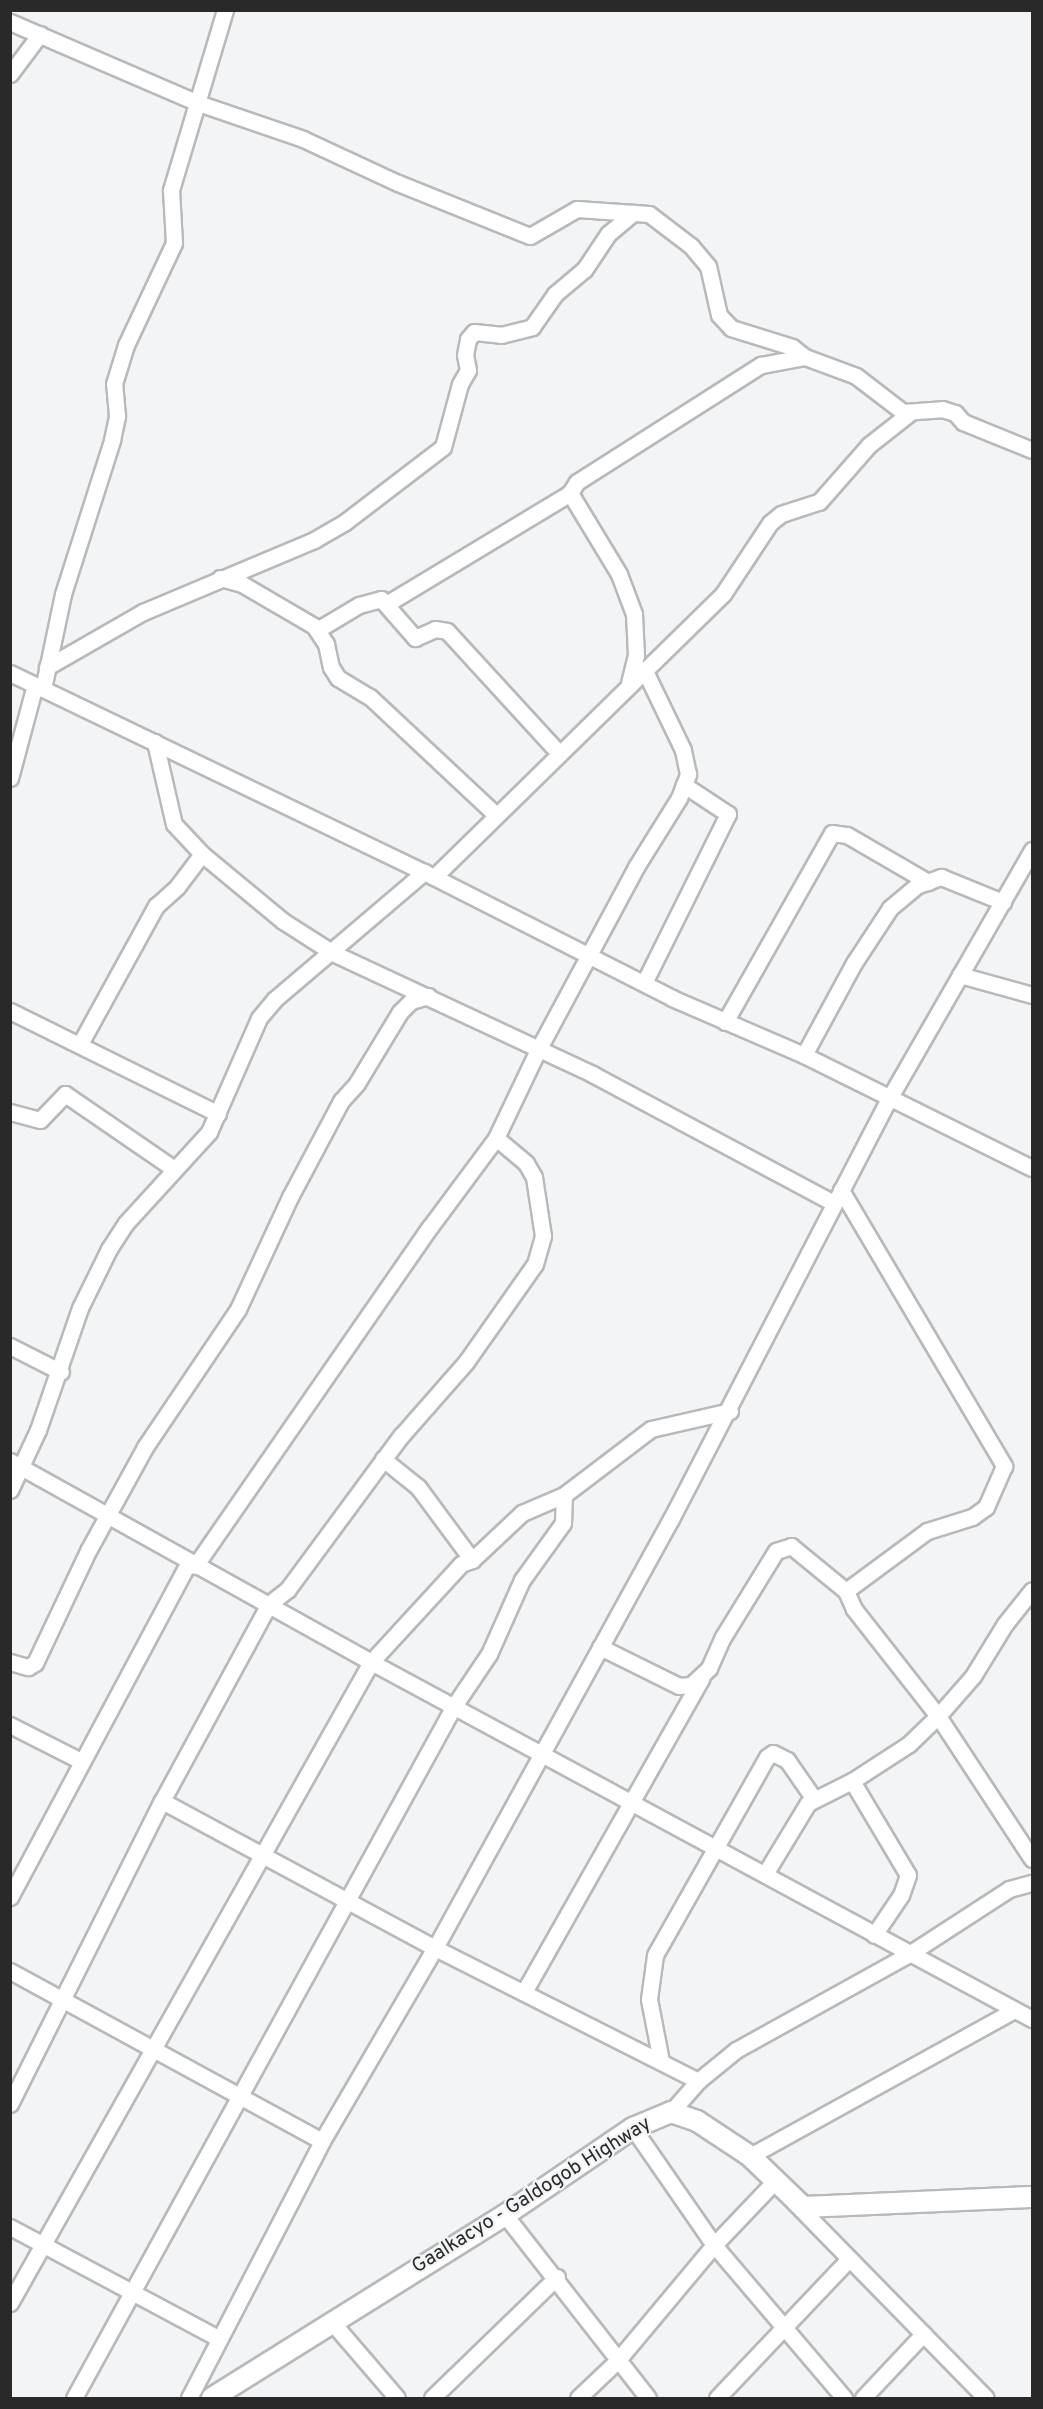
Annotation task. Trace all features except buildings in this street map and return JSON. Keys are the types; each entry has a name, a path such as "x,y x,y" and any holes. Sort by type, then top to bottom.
{"street":[{"path":"10,778 47,667 63,594 112,440 117,416 114,384 123,354 174,243 171,190 225,10"},
{"path":"10,22 198,103 303,138 398,183 530,236 577,209 649,214 691,246 708,266 724,323 792,347 805,357 856,376 892,407 911,412 942,409 955,413 963,422 1032,450"},
{"path":"10,74 40,34"},
{"path":"47,667 143,612 314,540 345,522 443,447 460,384 468,370 465,355 468,339 474,332 501,335 532,327 555,294 584,270 608,234 633,213"},
{"path":"388,603 570,493 577,482 761,365 805,357"},
{"path":"10,1490 16,1464 61,1372 80,1308 109,1249 126,1222 174,1169 196,1150 218,1114 259,1018 275,999 429,874 495,814 723,594 770,523 781,514 819,502 869,446 911,412"},
{"path":"570,493 619,574 634,614 636,655 629,683"},
{"path":"220,579 261,594 316,630 327,644 331,667 338,678 370,697 495,814"},
{"path":"316,630 372,600 388,603 415,638 435,629 447,631 558,752"},
{"path":"10,1897 81,1761 192,1564 430,1227 496,1138 538,1050 684,785 688,774 683,750 644,669"},
{"path":"10,673 429,874 644,983 725,1022 804,1055 1032,1168"},
{"path":"155,742 174,824 202,854 283,921 333,953 592,1074 838,1196 950,1378 1000,1452 1004,1466 986,1507 972,1517 927,1532 846,1591"},
{"path":"644,983 728,814 684,785"},
{"path":"725,1022 832,833 847,835 928,882"},
{"path":"189,2398 218,2338 322,2141 435,1948 729,1411 890,1097 1032,850"},
{"path":"80,1044 156,906 177,887 202,854"},
{"path":"804,1055 854,963 890,908 916,886 941,877 1003,902"},
{"path":"960,975 1032,995"},
{"path":"10,1662 27,1667 35,1663 89,1550 110,1516 145,1447 238,1309 290,1197 341,1101 357,1083 400,1012 411,1001 428,996"},
{"path":"10,1011 218,1114"},
{"path":"10,1112 40,1120 65,1094 174,1169"},
{"path":"10,2104 65,2001 162,1800 269,1605 288,1589 383,1459 466,1362 516,1293 542,1249 543,1236 534,1177 526,1163 496,1138"},
{"path":"10,1346 61,1372"},
{"path":"10,2302 155,2051 371,1662 430,1595 461,1564 472,1560 522,1513 564,1495 651,1429 729,1411"},
{"path":"383,1459 418,1487 472,1560"},
{"path":"16,1464 371,1662 716,1846 874,1935 1032,2019"},
{"path":"74,2398 454,1706 489,1654 522,1580 563,1523 564,1495"},
{"path":"524,1992 758,1580 776,1551 784,1545 791,1546 846,1591 854,1609 938,1716 1032,1859"},
{"path":"765,1874 814,1799 852,1781 909,1744 938,1716 973,1676 1005,1624 1032,1590"},
{"path":"600,1647 679,1686 691,1685 701,1679"},
{"path":"10,1725 81,1761"},
{"path":"661,2061 649,1999 650,1975 655,1955 716,1846 773,1753 787,1760 814,1799"},
{"path":"852,1781 908,1875 901,1895 874,1935"},
{"path":"162,1800 435,1948 698,2081"},
{"path":"671,2112 698,2081 770,2029 909,1954 1009,1889 1032,1883"},
{"path":"10,1971 322,2141"},
{"path":"986,2398 750,2156 1014,2010"},
{"name":"Gaalkacyo - Galdogob Highway","path":"212,2398 331,2320 505,2215 633,2128 671,2112 697,2121 750,2156 803,2207 1032,2197"},
{"path":"633,2128 714,2245 844,2398"},
{"path":"578,2398 617,2361 714,2245 774,2182"},
{"path":"505,2215 557,2277 617,2361 648,2398"},
{"path":"10,2227 218,2338"},
{"path":"717,2398 849,2259"},
{"path":"432,2398 557,2277"},
{"path":"331,2320 397,2398"},
{"path":"863,2398 923,2334"}]}
